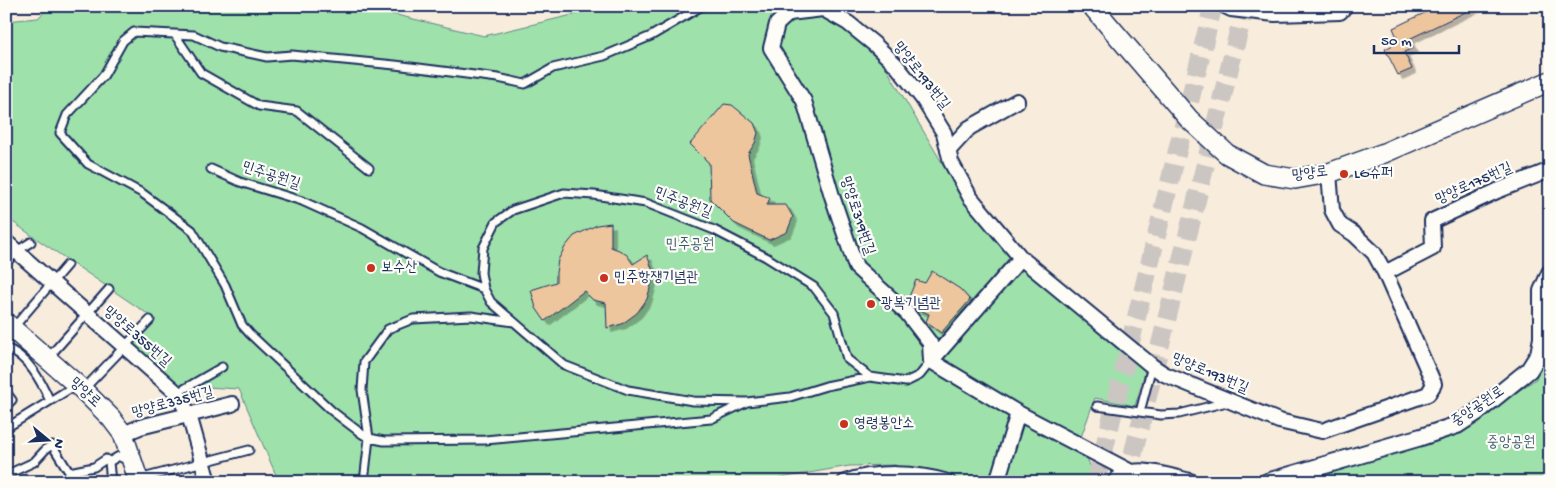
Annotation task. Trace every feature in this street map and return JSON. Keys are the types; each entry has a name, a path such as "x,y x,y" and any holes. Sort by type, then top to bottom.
{"main road":[{"name":"망양로","path":"1092,6 1189,119 1227,154 1264,174 1295,179 1329,174 1384,153 1550,81"},
{"name":"망양로","path":"9,326 80,387 111,418 123,434 139,481"}],"street":[{"path":"838,6 848,23"},
{"path":"1225,6 1231,9 1266,13 1293,10 1340,12 1346,6"},
{"name":"망양로319번길","path":"848,23 822,8 789,14 777,24 771,48 804,101 832,196 856,267 907,313 930,342 931,361"},
{"name":"망양로193번길","path":"848,23 896,65 922,99 944,133 951,162 970,197 1021,258 1164,374 1278,421 1322,431 1428,394 1434,384 1385,273 1374,253 1354,234 1340,225 1332,210 1329,174"},
{"path":"948,151 969,128 1017,101"},
{"name":"망양로175번길","path":"1385,273 1433,248 1432,220 1550,170"},
{"name":"망양로355번길","path":"6,242 177,393 189,415 204,462 208,482"},
{"path":"1021,258 931,361 1018,413 1131,472 1146,473 1190,482"},
{"name":"중앙공원로","path":"1267,482 1421,437 1457,425 1477,412 1529,370 1539,354 1542,338 1542,291 1550,273"},
{"name":"망양로335번길","path":"123,434 140,427 232,404"},
{"path":"996,482 1018,413"},
{"path":"1116,482 1123,475 1131,472"},
{"path":"845,482 860,476 938,479 948,482"}],"lane":[{"path":"702,6 651,36 604,56 553,68 525,84 498,78 395,65 292,55 268,57 220,47 194,35 134,32 123,40 104,75 67,115 60,133 88,164 142,193 192,230 225,285 242,325 332,411 370,438 384,441 485,440 711,419 747,402"},
{"path":"175,35 201,73 259,106 297,112 369,168"},
{"name":"민주공원길","path":"211,168 240,182 302,201 362,228 439,272 484,289"},
{"name":"민주공원길","path":"484,289 481,273 483,248 496,222 513,210 564,193 646,203 714,230 766,257 814,287 834,313 848,358 870,377"},
{"path":"6,263 30,242"},
{"path":"9,326 67,265"},
{"path":"47,359 109,289"},
{"path":"484,289 491,302 564,366 628,390 693,401 747,402 790,397 826,386 870,377 906,382 920,374 931,361"},
{"path":"364,482 370,438 362,390 364,362 388,329 413,319 471,316 514,322"},
{"path":"6,428 50,401 80,387 124,347 150,320"},
{"path":"6,356 9,349 27,363 41,381 50,401"},
{"path":"177,393 222,366"},
{"path":"1140,412 1152,366"},
{"path":"6,392 12,400 6,406"},
{"path":"1097,406 1160,415 1179,414 1230,401"},
{"path":"6,475 34,462 52,445 69,472 72,482"},
{"path":"139,481 249,450"},
{"path":"109,462 119,456 128,458 131,455"},
{"path":"69,472 94,467 106,459 109,462"},
{"path":"109,462 111,482"}],"green space":[{"name":"민주공원","path":"51,6 359,6 484,36 585,12 597,6 831,6 846,29 882,61 964,200 1020,266 1119,350 1146,369 1135,406 1095,398 1080,440 1093,473 1090,482 899,482 896,465 849,466 758,482 279,482 239,389 175,385 130,348 155,319 6,217 6,21 38,18"},
{"name":"중앙공원","path":"1550,331 1550,482 1286,482 1461,430 1536,379"}],"building":[{"path":"1439,6 1478,6 1409,39 1413,48 1404,52 1412,69 1398,75 1385,49 1399,42 1393,28"},
{"path":"724,104 732,105 754,123 758,133 755,143 748,154 757,193 770,198 767,205 786,205 793,217 787,232 769,240 734,223 710,199 709,163 690,144"},
{"name":"민주항쟁기념관","path":"611,223 611,247 627,255 633,264 647,255 653,271 647,299 637,313 622,324 607,328 606,303 593,300 584,291 545,321 536,308 531,290 556,282 558,260 574,236 597,225"},
{"path":"932,271 960,289 970,300 941,333 926,322 929,314 906,304 916,280 925,283"}],"tunnel":[{"path":"1096,482 1213,6"},
{"path":"1126,482 1245,6"}],"place":[{"name":"LG슈퍼","path":"1344,174"},
{"name":"보수산","path":"371,268"},
{"name":"민주항쟁기념관","path":"604,278"},
{"name":"광복기념관","path":"871,304"},
{"name":"영령봉안소","path":"844,424"}]}
